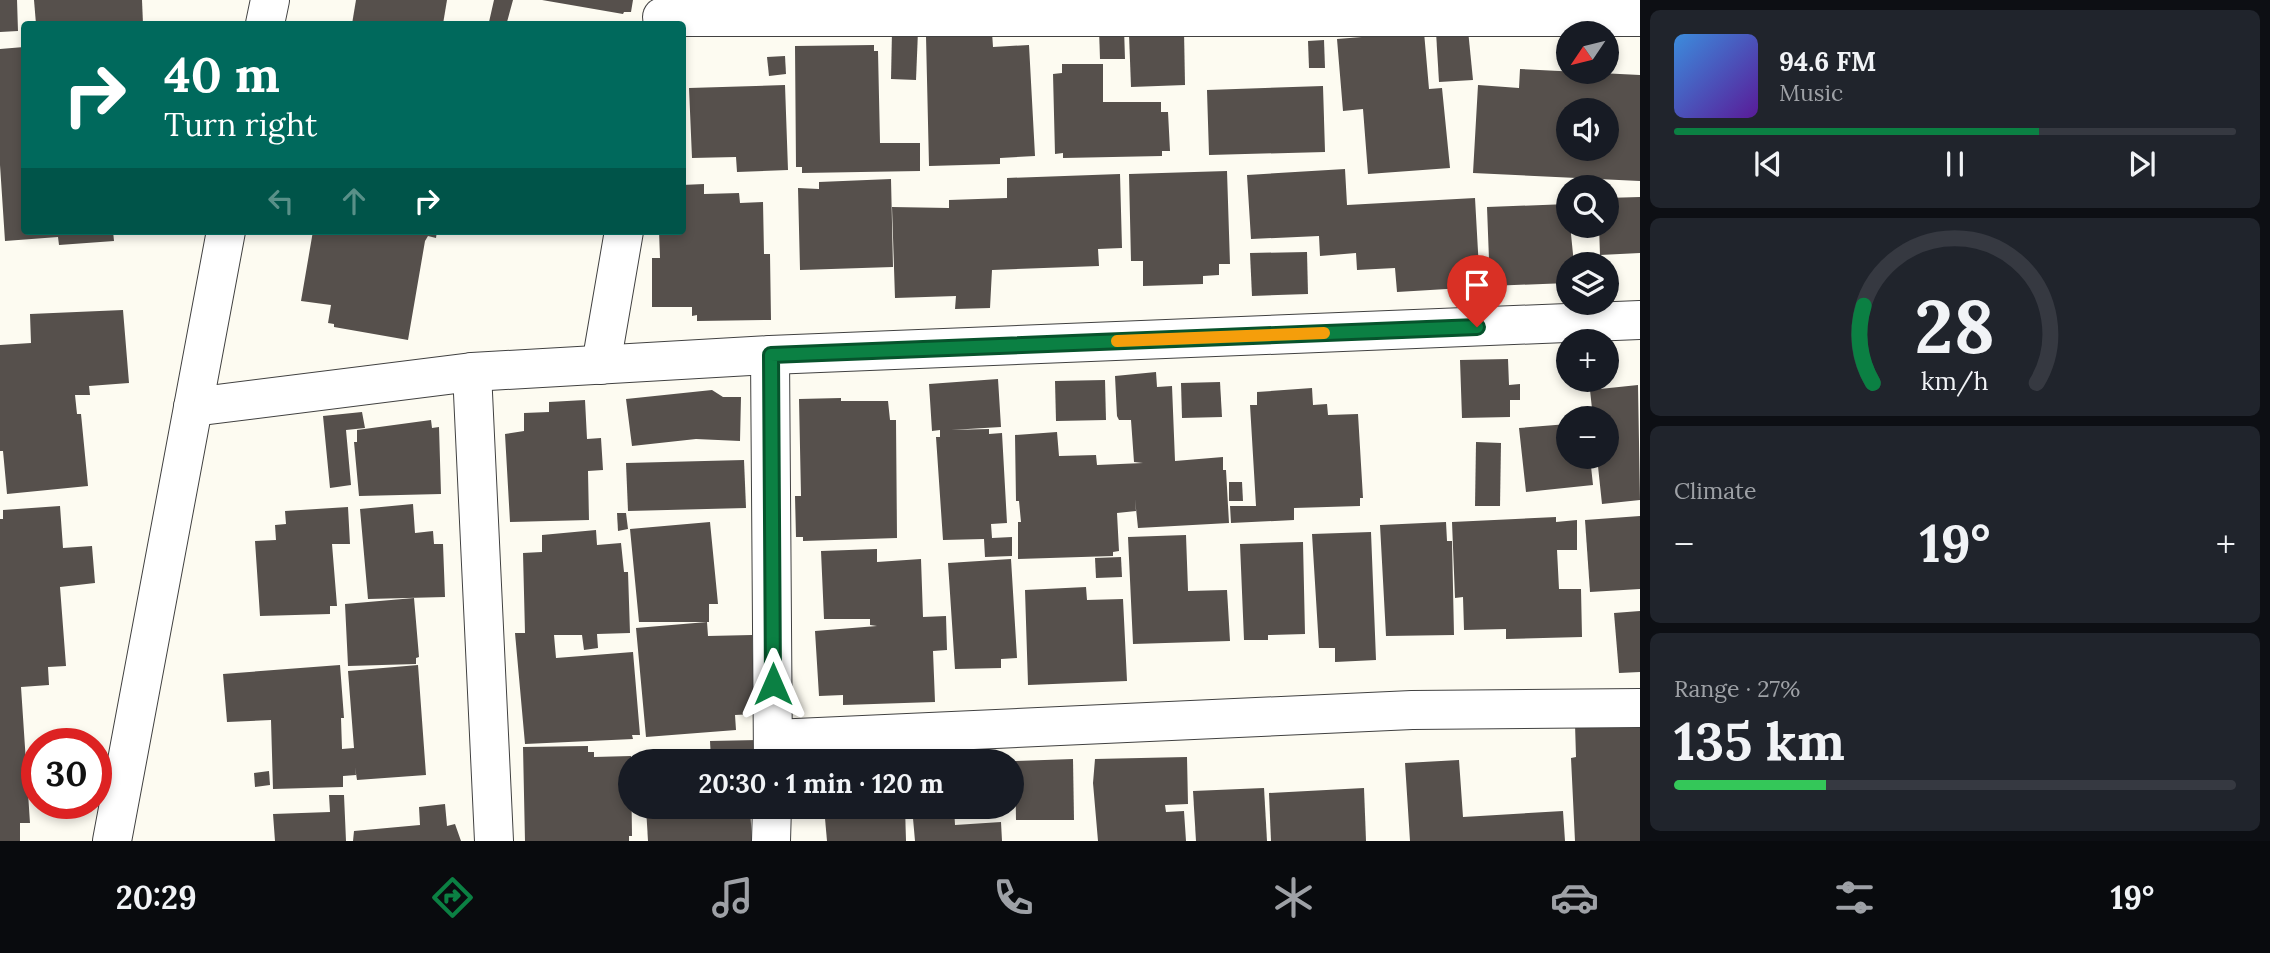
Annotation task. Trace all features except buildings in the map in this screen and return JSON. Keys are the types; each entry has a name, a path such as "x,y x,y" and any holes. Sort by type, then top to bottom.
{"street":[{"path":"266,21 270,0"},
{"path":"662,14 1640,17"},
{"path":"112,841 225,235"},
{"path":"601,365 623,235"},
{"path":"193,407 472,372 771,355 1640,320"},
{"path":"771,355 774,749"},
{"path":"472,372 494,841"},
{"path":"790,749 1412,710 1640,708"},
{"path":"771,841 772,819"}],"slow traffic":[{"path":"1117,341 1324,333"}],"route":[{"path":"773,684 771,355 1477,327"}]}
